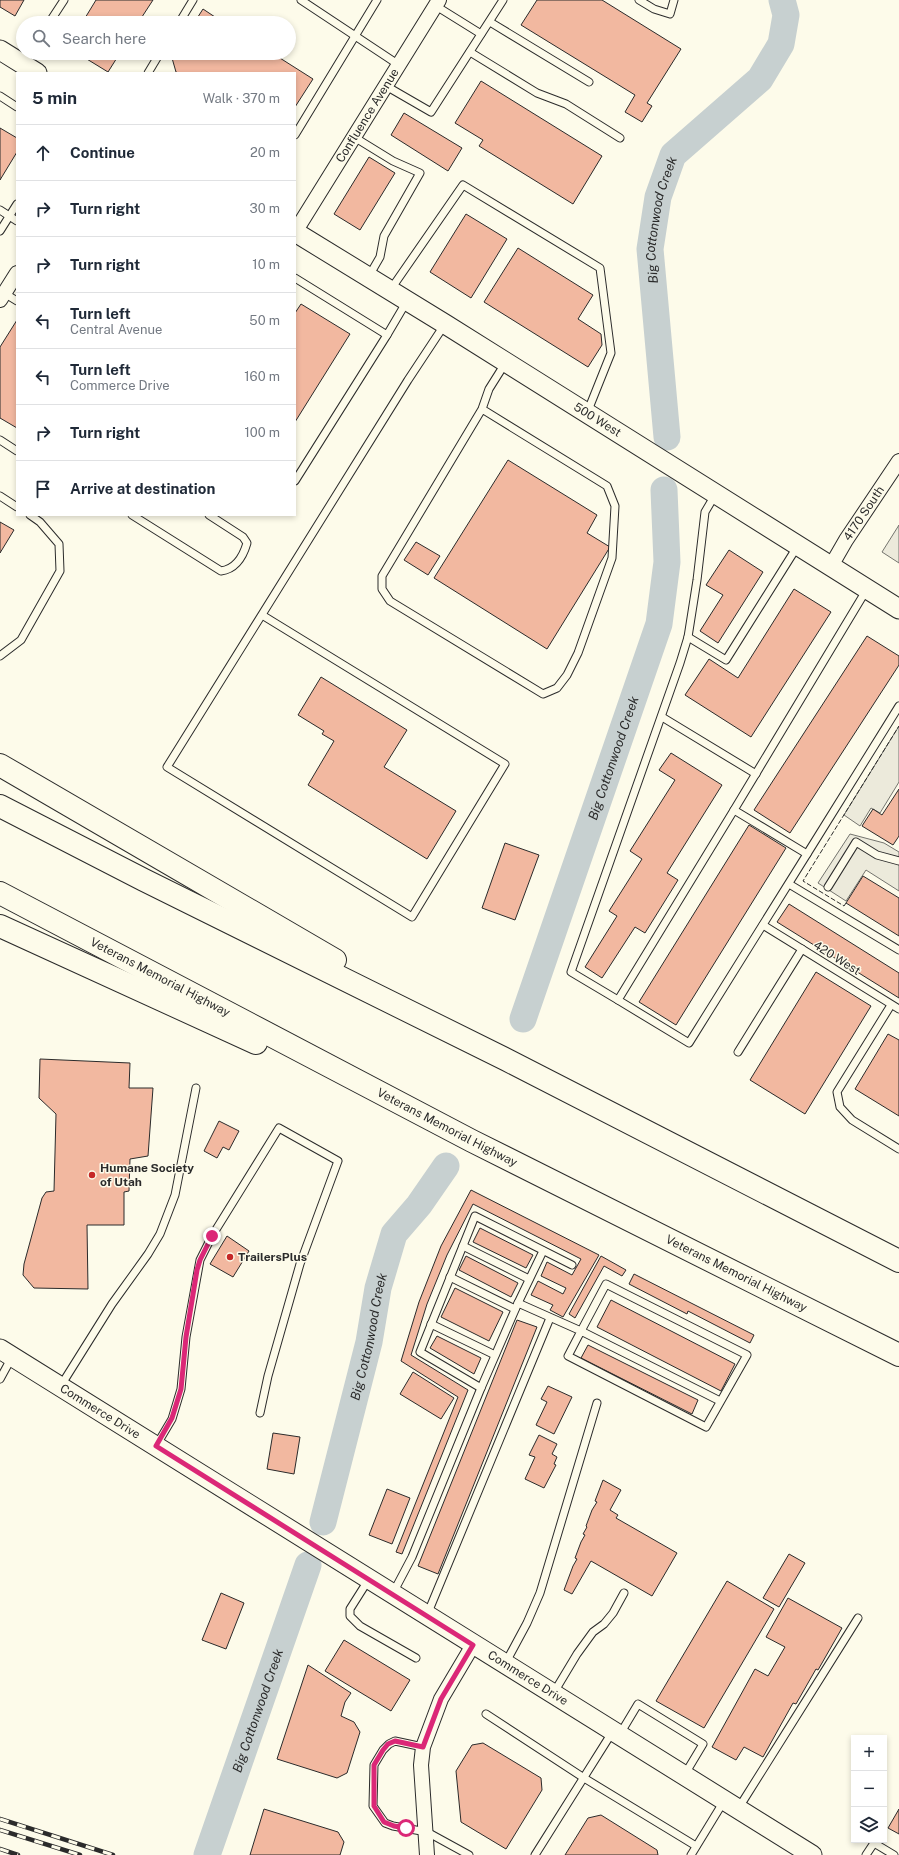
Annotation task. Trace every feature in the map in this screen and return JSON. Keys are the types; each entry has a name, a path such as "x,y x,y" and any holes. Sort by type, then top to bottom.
{"highway":[{"path":"0,765 507,1060"},
{"path":"0,806 151,884 507,1060 899,1261"},
{"name":"Veterans Memorial Highway","path":"0,893 472,1141 899,1355"},
{"path":"0,926 472,1141"}],"street":[{"name":"Confluence Avenue","path":"296,230 437,3"},
{"path":"0,50 16,57"},
{"name":"500 West","path":"296,233 506,362 899,609"},
{"path":"2,296 16,275"},
{"name":"4170 South","path":"831,566 846,540 899,462"},
{"name":"Commerce Drive","path":"6,1353 812,1855"},
{"path":"427,1855 427,1832 421,1766 423,1747 441,1699 473,1645"}],"lane":[{"path":"54,16 64,0"},
{"path":"183,16 193,0"},
{"path":"301,0 399,65"},
{"path":"296,133 377,0"},
{"path":"386,86 431,112 503,0"},
{"path":"639,0 654,9 670,14 674,0"},
{"path":"437,3 481,34"},
{"path":"490,22 589,82"},
{"path":"470,52 537,92 566,104 620,138"},
{"path":"149,72 156,60"},
{"path":"0,96 16,106"},
{"path":"354,137 393,161 420,173 384,236 380,257 368,276"},
{"path":"390,290 463,185 600,268 611,353 587,413"},
{"path":"0,231 16,206"},
{"path":"0,210 16,220"},
{"path":"296,279 387,335"},
{"path":"2,296 16,301"},
{"path":"296,479 407,301"},
{"path":"262,615 505,764 412,917 167,767 408,380 445,324"},
{"path":"482,409 607,486 615,506 612,558 578,654 567,675 557,688 543,694 390,600 382,589 382,576 482,409 489,389 506,362"},
{"path":"0,440 16,450"},
{"path":"715,494 705,512 697,580 688,637 662,717 571,972 690,1042 899,706"},
{"path":"0,496 16,506"},
{"path":"0,656 21,640 60,571 59,544 40,522 31,516"},
{"path":"134,516 221,571 228,570 236,565 244,552 247,543 243,537 211,516"},
{"path":"688,637 726,660 798,545"},
{"path":"618,1000 867,589"},
{"path":"662,717 756,774"},
{"path":"734,810 807,854"},
{"path":"828,886 856,842 877,855 899,861"},
{"path":"788,884 899,950"},
{"name":"420 West","path":"763,924 899,1009"},
{"path":"738,1052 802,949"},
{"path":"891,1005 837,1092 840,1107 852,1120 899,1149"},
{"path":"60,1387 112,1304 148,1254 160,1234 175,1195 196,1088"},
{"path":"156,1446 172,1418 181,1389 186,1337 200,1260 212,1236 280,1128 338,1161 300,1264 268,1376 260,1413"},
{"path":"481,1388 420,1352 475,1216 572,1265"},
{"path":"463,1246 529,1279"},
{"path":"393,1593 412,1558 495,1355 516,1306 543,1250"},
{"path":"450,1277 516,1306 580,1331 720,1402"},
{"path":"606,1284 747,1355 706,1427 568,1356 580,1331 606,1284"},
{"path":"426,1615 550,1318"},
{"path":"431,1324 495,1355"},
{"path":"0,1379 6,1353"},
{"path":"505,1664 527,1623 540,1593 597,1403"},
{"path":"369,1579 350,1608 350,1616 360,1626 416,1658"},
{"path":"553,1694 577,1654 593,1632 604,1624 613,1613 624,1593"},
{"path":"691,1855 696,1846 731,1805 858,1618"},
{"path":"535,1855 584,1778 638,1704 703,1744 684,1776"},
{"path":"486,1714 584,1778 696,1846"},
{"path":"423,1747 395,1741 388,1744 383,1750 374,1765 374,1806 384,1822 394,1826 427,1832 469,1855"},
{"path":"866,1855 874,1843 894,1855"}],"shaded area":[{"path":"899,525 899,563 882,552"},
{"path":"899,726 899,782 880,813 871,808 860,826 844,815"},
{"path":"850,834 884,843 899,852 899,891 866,870 846,901 818,883"}],"building":[{"path":"0,0 24,0 15,16 0,7"},
{"path":"96,0 153,0 143,16 86,16"},
{"path":"537,0 602,0 681,49 647,103 652,106 642,122 625,112 635,95 521,25"},
{"path":"203,9 214,16 198,16"},
{"path":"88,60 116,60 108,72"},
{"path":"173,60 283,60 313,79 296,105 296,72 176,72"},
{"path":"481,81 602,156 573,204 479,146 483,140 455,123"},
{"path":"404,113 462,148 448,171 391,135"},
{"path":"0,128 16,137 16,154 0,180"},
{"path":"369,157 395,173 360,230 334,214"},
{"path":"466,214 507,239 471,298 430,272"},
{"path":"518,248 593,295 578,319 601,334 602,345 588,367 484,302"},
{"path":"301,304 350,334 296,420 296,312"},
{"path":"16,322 16,427 0,418 0,347"},
{"path":"508,460 597,515 587,533 610,547 547,649 434,578"},
{"path":"0,522 14,530 0,553"},
{"path":"416,542 440,556 428,575 404,560"},
{"path":"729,550 763,572 718,643 700,631 723,595 706,585"},
{"path":"794,589 831,612 751,737 685,695 709,659 738,678"},
{"path":"867,636 899,656 899,665 790,833 754,810"},
{"path":"321,677 407,730 384,767 456,811 427,859 308,785 334,741 322,734 324,731 298,715"},
{"path":"671,753 722,785 667,873 678,880 645,933 635,927 602,978 585,967 617,916 609,911 642,859 630,851 675,780 659,770"},
{"path":"899,789 899,836 893,845 862,826 873,809 882,815"},
{"path":"749,825 786,848 676,1025 639,1002"},
{"path":"505,843 539,855 515,920 482,908"},
{"path":"863,876 899,898 899,936 846,903"},
{"path":"789,904 899,973 899,998 777,922"},
{"path":"816,972 871,1006 805,1114 750,1080"},
{"path":"888,1034 899,1040 899,1116 855,1089"},
{"name":"Humane Society of Utah","path":"40,1059 130,1063 129,1088 153,1088 148,1156 130,1159 129,1191 124,1192 124,1225 87,1225 88,1289 34,1288 23,1275 24,1264 42,1198 46,1192 54,1191 56,1114 39,1098"},
{"path":"219,1121 239,1131 229,1150 223,1147 217,1158 204,1151"},
{"path":"471,1190 599,1255 563,1317 550,1310 553,1305 531,1295 538,1281 563,1294 566,1288 541,1276 547,1262 572,1275 581,1259 473,1204 447,1255 427,1304 411,1355 468,1390 402,1554 396,1552 458,1397 401,1361 419,1302 441,1246"},
{"path":"480,1228 533,1255 526,1268 473,1242"},
{"name":"TrailersPlus","path":"227,1236 249,1251 233,1277 210,1264"},
{"path":"466,1256 518,1283 511,1297 459,1270"},
{"path":"601,1256 626,1270 622,1276 604,1266 575,1318 569,1314"},
{"path":"634,1274 754,1335 750,1343 688,1311 687,1314 629,1284"},
{"path":"455,1288 503,1312 489,1341 441,1317"},
{"path":"611,1300 735,1364 721,1391 597,1327"},
{"path":"517,1320 537,1327 438,1574 418,1566"},
{"path":"437,1336 481,1358 474,1374 430,1348"},
{"path":"588,1345 698,1400 692,1414 581,1358"},
{"path":"413,1372 454,1398 441,1419 400,1394"},
{"path":"548,1386 572,1397 554,1434 536,1425 547,1402 541,1399"},
{"path":"273,1433 300,1437 294,1474 267,1469"},
{"path":"539,1435 557,1444 552,1454 557,1457 554,1464 556,1465 544,1488 525,1479 535,1457 529,1455"},
{"path":"603,1480 621,1490 610,1510 618,1515 616,1518 677,1553 652,1596 591,1561 572,1594 564,1590 577,1559 575,1558 585,1535 583,1534 587,1527 586,1526 592,1510 597,1502 595,1501"},
{"path":"387,1489 410,1498 392,1544 369,1535"},
{"path":"789,1554 805,1563 779,1607 763,1598"},
{"path":"727,1581 774,1609 704,1728 656,1701"},
{"path":"221,1593 244,1603 226,1649 202,1640"},
{"path":"788,1598 842,1628 818,1670 816,1669 796,1704 793,1703 763,1757 744,1747 736,1760 712,1747 755,1669 768,1676 785,1647 766,1637"},
{"path":"344,1640 410,1680 391,1711 325,1671"},
{"path":"308,1665 351,1693 345,1702 341,1716 354,1722 360,1732 347,1773 337,1778 277,1759"},
{"path":"483,1743 541,1778 542,1790 506,1849 461,1822 456,1771 472,1745"},
{"path":"264,1809 338,1832 344,1842 340,1855 250,1855"},
{"path":"899,1809 899,1834 888,1828"},
{"path":"601,1815 657,1850 658,1855 565,1855 588,1818"}],"waterway":[{"name":"Big Cottonwood Creek","path":"667,437 650,249 658,197 673,155 760,79 781,44 786,15 782,0"},
{"name":"Big Cottonwood Creek","path":"523,1019 659,624 667,562 664,490"},
{"name":"Big Cottonwood Creek","path":"323,1522 369,1342 378,1288 394,1234 419,1205 446,1166"},
{"name":"Big Cottonwood Creek","path":"207,1855 308,1565"}],"railway":[{"path":"0,1819 113,1855"},
{"path":"0,1830 80,1855"},
{"path":"0,1849 18,1855"}],"fence":[{"path":"846,903 844,906 803,881 899,726"}],"place":[{"name":"Humane Society of Utah","path":"92,1175"},
{"name":"TrailersPlus","path":"230,1257"}],"route":[{"path":"212,1236 200,1260 197,1270 186,1337 181,1389 172,1418 156,1446 393,1593 473,1645 441,1699 430,1724 423,1747 395,1741 388,1744 374,1765 374,1806 384,1822 394,1826 406,1828"}]}
